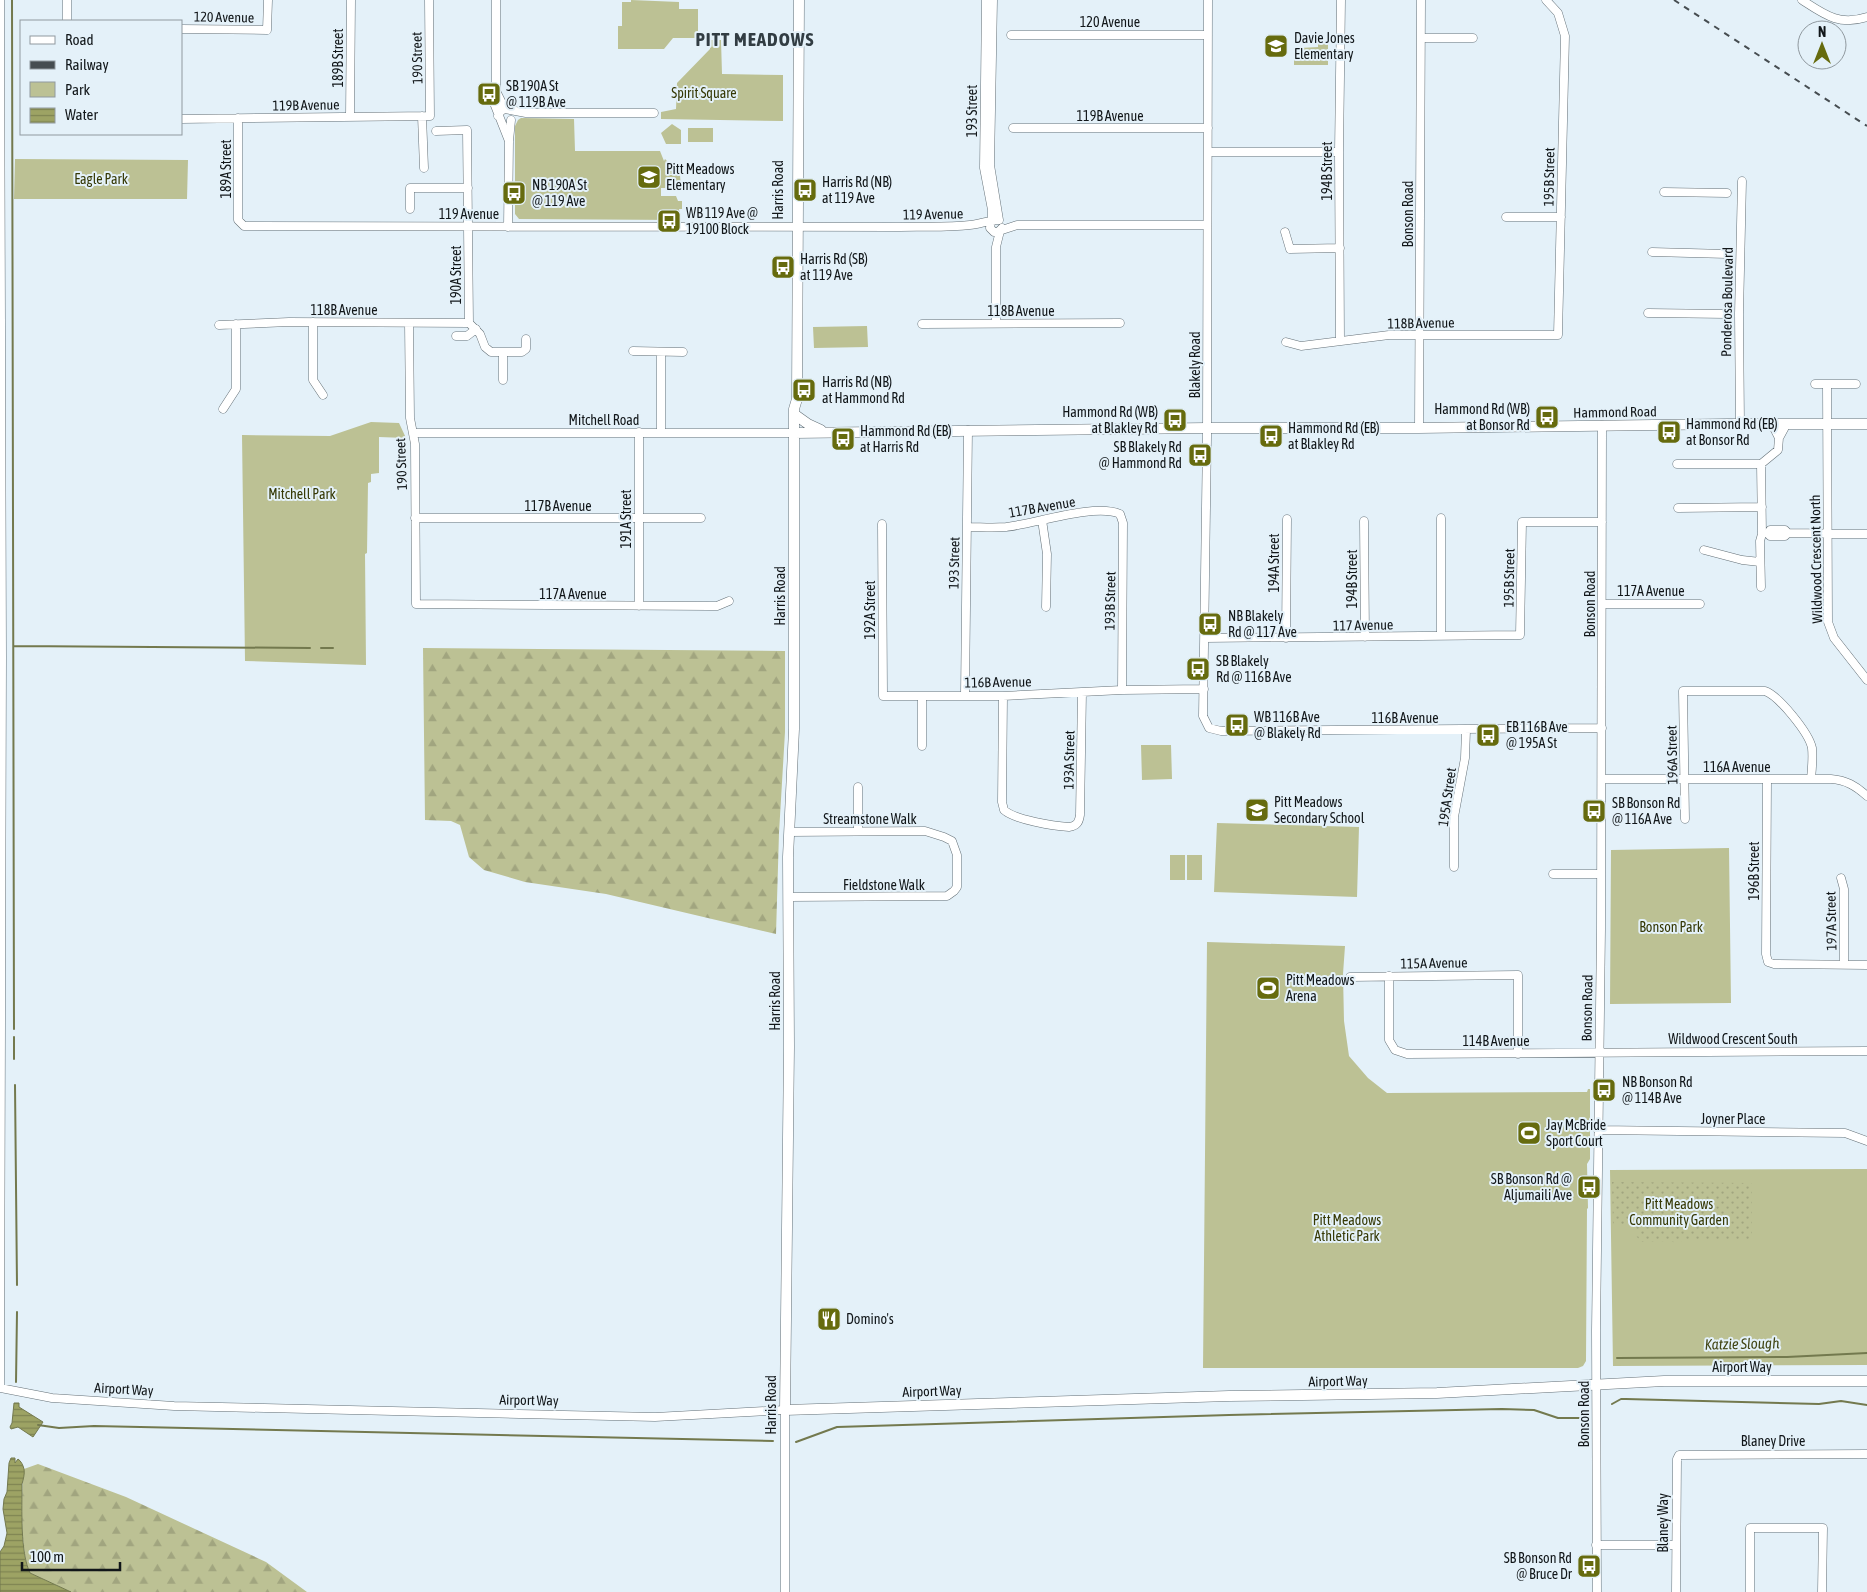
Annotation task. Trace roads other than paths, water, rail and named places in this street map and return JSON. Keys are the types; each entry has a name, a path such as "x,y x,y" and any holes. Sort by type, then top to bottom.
{"main road":[{"name":"Harris Road","path":"792,0 795,227"},
{"name":"Harris Road","path":"785,1410 789,832 794,729 794,411 791,399 799,0"},
{"path":"794,411 809,425 830,432"},
{"name":"Hammond Road","path":"794,433 968,430 1867,424"},
{"name":"Airport Way","path":"785,1410 1233,1396 1437,1393 1664,1381 1867,1381"}],"street":[{"path":"0,0 0,1388"},
{"path":"67,0 67,20"},
{"name":"120 Avenue","path":"182,29 267,30 268,0"},
{"name":"189B Street","path":"350,117 351,0"},
{"name":"190 Street","path":"424,168 429,0"},
{"path":"496,0 496,91 494,103 509,141"},
{"name":"193 Street","path":"986,0 984,168 996,226"},
{"name":"193 Street","path":"993,0 990,165 996,226 996,323"},
{"name":"Blakely Road","path":"1208,0 1207,428 1203,716 1209,728"},
{"name":"194B Street","path":"1340,341 1339,152 1342,0"},
{"name":"Bonson Road","path":"1419,428 1421,0"},
{"name":"195B Street","path":"1546,0 1554,6 1561,19 1565,36 1558,335"},
{"path":"1802,0 1823,14 1837,20 1850,21 1867,17"},
{"name":"120 Avenue","path":"1011,35 1208,35"},
{"path":"1421,38 1474,38"},
{"path":"496,91 509,115 508,227"},
{"path":"500,119 501,111 509,115 526,113 654,113"},
{"path":"500,119 506,123 509,115"},
{"name":"119B Avenue","path":"182,119 426,116"},
{"name":"189A Street","path":"238,118 238,220"},
{"name":"119B Avenue","path":"1013,128 1208,128"},
{"name":"190A Street","path":"436,131 467,130 469,323"},
{"path":"1208,152 1339,152"},
{"name":"Ponderosa Boulevard","path":"1740,424 1739,314 1742,181"},
{"path":"410,209 410,188 468,188"},
{"path":"1664,192 1726,193"},
{"path":"1506,217 1561,217"},
{"name":"119 Avenue","path":"238,220 244,226 996,226 1009,222 1017,225 1208,225"},
{"path":"1285,232 1290,249 1340,248"},
{"path":"1652,252 1726,254"},
{"path":"1648,314 1728,314"},
{"path":"313,322 313,380 323,395"},
{"name":"118B Avenue","path":"219,325 313,322 469,323"},
{"name":"190 Street","path":"410,323 410,418 415,444 416,604"},
{"path":"469,323 480,334 485,347 491,352 522,352 526,349 526,339"},
{"name":"118B Avenue","path":"922,324 1120,323"},
{"path":"223,409 236,389 236,324"},
{"path":"456,336 467,336 476,330"},
{"name":"118B Avenue","path":"1286,342 1301,346 1389,335 1558,335"},
{"path":"632,351 683,352"},
{"path":"503,352 503,380"},
{"path":"661,352 661,432"},
{"path":"1815,384 1856,384"},
{"name":"Wildwood Crescent North","path":"1827,384 1827,612 1829,628 1834,638 1867,680"},
{"path":"1772,424 1780,438"},
{"path":"1677,464 1761,464 1778,450 1780,438 1786,424"},
{"name":"Bonson Road","path":"1597,1592 1596,1385 1602,779 1602,426"},
{"name":"193 Street","path":"965,695 968,430"},
{"name":"191A Street","path":"639,432 639,606"},
{"name":"Mitchell Road","path":"413,433 794,433"},
{"path":"1761,464 1765,534"},
{"path":"1678,508 1762,507"},
{"name":"117B Avenue","path":"967,527 1005,527 1092,512 1120,514"},
{"name":"193B Street","path":"1120,514 1124,523 1122,690"},
{"name":"117B Avenue","path":"415,518 701,518"},
{"path":"1441,518 1441,636"},
{"name":"194A Street","path":"1286,638 1287,519"},
{"path":"1042,520 1047,554 1046,607"},
{"name":"194B Street","path":"1364,521 1365,637"},
{"name":"195B Street","path":"1520,635 1522,522 1602,522"},
{"name":"192A Street","path":"882,524 883,696"},
{"path":"1761,587 1760,541 1770,530 1785,530 1788,533 1867,534"},
{"path":"1704,550 1742,560 1760,562"},
{"name":"117A Avenue","path":"416,604 717,606 728,601"},
{"name":"117A Avenue","path":"1602,604 1700,604"},
{"name":"117 Avenue","path":"1205,638 1520,635"},
{"name":"116B Avenue","path":"883,696 1003,696 1122,690 1204,689"},
{"name":"196A Street","path":"1685,819 1683,691 1765,691 1774,696 1810,742 1812,779"},
{"name":"193A Street","path":"1003,696 1002,802 1004,810 1010,814 1033,821 1061,826 1074,826 1080,820 1082,692"},
{"path":"922,696 922,746"},
{"name":"116B Avenue","path":"1209,728 1221,731 1602,728"},
{"name":"195A Street","path":"1454,867 1454,817 1465,758 1466,730"},
{"name":"116A Avenue","path":"1602,779 1831,779 1853,785 1867,796"},
{"name":"196B Street","path":"1766,780 1766,954 1768,962 1774,964 1844,964"},
{"path":"858,787 858,831"},
{"name":"Streamstone Walk","path":"789,832 919,831 944,837 952,841 955,845 957,868"},
{"name":"Fieldstone Walk","path":"789,897 943,897 951,894 956,887 957,868"},
{"path":"1553,874 1601,874"},
{"name":"197A Street","path":"1841,878 1844,889 1844,964"},
{"path":"1844,964 1867,965"},
{"name":"115A Avenue","path":"1350,977 1518,975 1518,1054"},
{"name":"114B Avenue","path":"1389,976 1389,1040 1395,1050 1407,1054 1598,1053"},
{"name":"Wildwood Crescent South","path":"1598,1053 1867,1051"},
{"name":"Joyner Place","path":"1598,1130 1845,1133 1867,1141"},
{"name":"Airport Way","path":"0,1388 79,1400 174,1406 655,1417 785,1410"},
{"name":"Harris Road","path":"785,1410 785,1592"},
{"name":"Blaney Drive","path":"1679,1455 1867,1454"},
{"name":"Blaney Way","path":"1676,1592 1677,1459 1679,1455"},
{"path":"1750,1592 1750,1528 1823,1528 1822,1592"},
{"path":"1596,1545 1676,1545"}],"water":[{"path":"14,1403 19,1403 19,1407 43,1422 33,1437 18,1427 11,1429"},
{"path":"11,1458 15,1458 15,1463 18,1459 24,1469 22,1484 22,1530 30,1573 71,1592 0,1592 0,1552 4,1546 7,1533 3,1509"}],"waterway":[{"path":"12,0 14,1029"},
{"path":"14,646 310,648"},
{"path":"321,648 333,648"},
{"path":"14,1037 14,1059"},
{"path":"15,1085 17,1285"},
{"path":"16,1382 17,1312"},
{"name":"Katzie Slough","path":"1617,1358 1787,1357 1867,1353"},
{"path":"1612,1404 1621,1399 1626,1399 1819,1404 1841,1401 1867,1405"},
{"path":"796,1442 837,1427 1229,1415 1502,1409 1534,1410 1558,1418 1583,1418"},
{"path":"38,1425 59,1428 94,1426 773,1441"}],"railway":[{"path":"1674,0 1867,126"}],"place":[{"name":"Davie Jones Elementary","path":"1276,46"},
{"name":"SB 190A St @ 119B Ave","path":"489,94"},
{"name":"Pitt Meadows Elementary","path":"649,177"},
{"name":"Harris Rd (NB) at 119 Ave","path":"805,190"},
{"name":"NB 190A St @ 119 Ave","path":"514,193"},
{"name":"WB 119 Ave @ 19100 Block","path":"669,221"},
{"name":"Harris Rd (SB) at 119 Ave","path":"783,267"},
{"name":"Harris Rd (NB) at Hammond Rd","path":"804,390"},
{"name":"Hammond Rd (WB) at Bonsor Rd","path":"1547,417"},
{"name":"Hammond Rd (WB) at Blakley Rd","path":"1175,420"},
{"name":"Hammond Rd (EB) at Bonsor Rd","path":"1669,432"},
{"name":"Hammond Rd (EB) at Blakley Rd","path":"1271,436"},
{"name":"Hammond Rd (EB) at Harris Rd","path":"843,439"},
{"name":"SB Blakely Rd @ Hammond Rd","path":"1200,455"},
{"name":"NB Blakely Rd @ 117 Ave","path":"1210,624"},
{"name":"SB Blakely Rd @ 116B Ave","path":"1198,669"},
{"name":"WB 116B Ave @ Blakely Rd","path":"1237,725"},
{"name":"EB 116B Ave @ 195A St","path":"1488,735"},
{"name":"Pitt Meadows Secondary School","path":"1257,810"},
{"name":"SB Bonson Rd @ 116A Ave","path":"1594,811"},
{"name":"Pitt Meadows Arena","path":"1268,988"},
{"name":"NB Bonson Rd @ 114B Ave","path":"1604,1090"},
{"name":"Jay McBride Sport Court","path":"1529,1133"},
{"name":"SB Bonson Rd @ Aljumaili Ave","path":"1589,1187"},
{"name":"Domino's","path":"829,1319"},
{"name":"SB Bonson Rd @ Bruce Dr","path":"1589,1566"}],"district":[{"name":"PITT MEADOWS","path":"755,39"}],"park label":[{"name":"Spirit Square","path":"704,93"},
{"name":"Eagle Park","path":"101,179"},
{"name":"Mitchell Park","path":"302,494"},
{"name":"Bonson Park","path":"1671,927"},
{"name":"Pitt Meadows Community Garden","path":"1679,1212"},
{"name":"Pitt Meadows Athletic Park","path":"1347,1228"}]}
